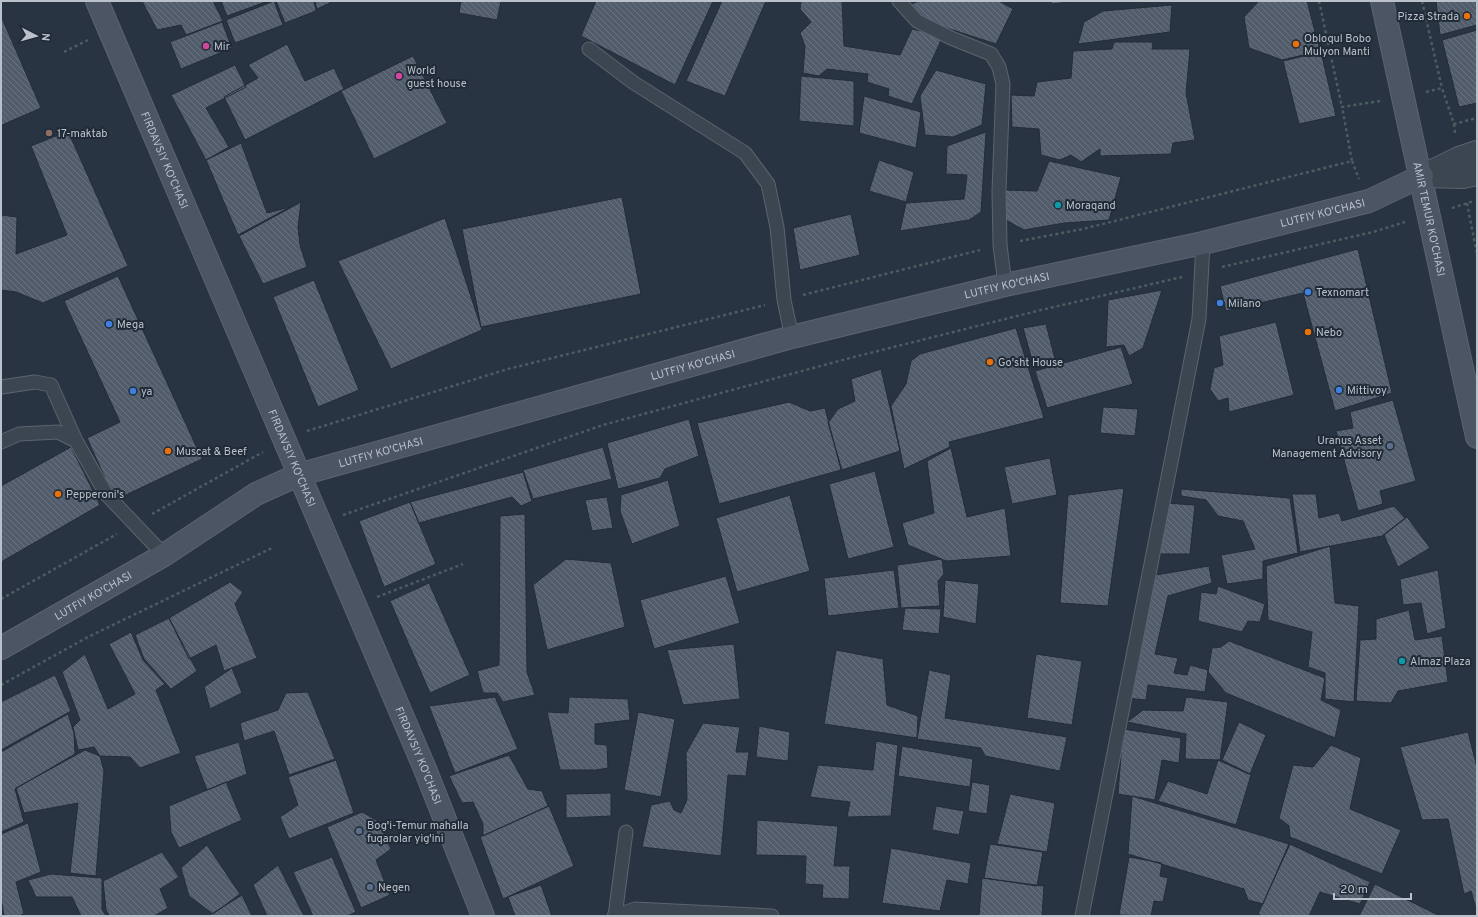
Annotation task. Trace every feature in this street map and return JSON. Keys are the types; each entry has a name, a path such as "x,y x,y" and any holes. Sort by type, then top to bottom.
{"main road":[{"name":"FIRDAVSIY KO'CHASI","path":"97,1 285,441 298,475 425,769 477,914"},
{"name":"AMIR TEMUR KO'CHASI","path":"1382,1 1422,176 1477,437"},
{"name":"LUTFIY KO'CHASI","path":"1,648 164,556 256,494 298,475 792,337 1005,285 1203,243 1369,201 1422,176"}],"street":[{"name":"LUTFIY KO'CHASI","path":"1422,176 1459,158 1477,152"},
{"name":"LUTFIY KO'CHASI","path":"1422,176 1462,177 1477,174"}],"lane":[{"path":"899,1 917,21 951,38 991,54 999,67 1003,84 999,191 1000,245 1005,285"},
{"path":"589,49 634,83 745,153 768,184 777,227 784,300 792,337"},
{"path":"1082,916 1199,319 1203,243"},
{"path":"1,387 35,382 52,385 76,441 106,494 164,556"},
{"path":"1,442 19,434 58,432 76,441"},
{"path":"626,832 615,916 635,909 772,916"}],"path":[{"path":"245,460 303,432 508,369 1000,245 1084,229 1352,161 1319,1"},
{"path":"1422,1 1442,88 1454,124 1477,118"},
{"path":"1342,107 1404,98 1442,88"},
{"path":"339,516 603,425 850,358 1038,311 1373,232"},
{"path":"1,685 88,637 272,548"},
{"path":"354,606 463,564"}],"building":[{"path":"142,1 213,1 223,21 186,35 181,25 157,30"},
{"path":"221,1 268,1 227,16"},
{"path":"274,1 283,25 235,43 226,20"},
{"path":"276,1 314,1 316,11 285,23"},
{"path":"315,1 334,1 317,9"},
{"path":"461,1 501,1 497,20 459,13"},
{"path":"596,1 713,1 675,85 581,36"},
{"path":"722,1 766,1 725,96 686,81"},
{"path":"801,1 842,1 844,46 900,55 912,29 943,36 912,104 888,96 889,89 867,82 868,74 827,69 819,76 803,73 805,46 800,33 811,22 800,9"},
{"path":"919,1 999,1 1013,9 996,44 919,19 907,6"},
{"path":"1051,1 1077,1 1052,4"},
{"path":"1259,1 1307,1 1320,51 1282,60 1249,48 1244,17"},
{"path":"1436,1 1477,1 1477,25 1440,35"},
{"path":"1172,5 1170,32 1078,44 1084,22 1103,11"},
{"path":"1,16 41,108 2,125 1,123"},
{"path":"222,22 232,48 181,69 170,42"},
{"path":"1477,30 1477,103 1459,107 1442,40"},
{"path":"1114,42 1153,42 1152,49 1190,49 1186,93 1195,140 1173,143 1171,154 1100,156 1100,149 1081,162 1071,155 1060,160 1041,155 1039,129 1012,127 1011,95 1034,96 1037,82 1071,78 1073,51 1112,49"},
{"path":"287,44 305,81 334,68 344,89 245,140 224,97 258,78 248,65"},
{"path":"1321,52 1336,116 1299,124 1283,61"},
{"path":"413,56 447,123 374,159 341,91"},
{"path":"235,65 246,87 206,108 229,147 206,160 171,95"},
{"path":"936,70 986,84 982,125 953,137 925,135 920,96"},
{"path":"801,76 854,81 854,126 799,121"},
{"path":"864,96 921,112 916,148 859,133"},
{"path":"68,131 128,266 43,303 16,292 1,290 1,215 17,217 16,254 67,235 31,146"},
{"path":"986,132 981,212 969,220 900,231 906,203 964,199 967,175 946,174 947,146"},
{"path":"241,143 267,213 290,207 238,235 206,160"},
{"path":"879,160 914,172 906,202 869,191"},
{"name":"Moraqand","path":"1049,161 1121,177 1109,220 1064,223 1024,230 1002,218 1004,190 1037,191"},
{"path":"622,197 641,294 481,327 462,229"},
{"path":"301,202 298,227 300,245 307,267 263,284 239,236"},
{"path":"851,214 860,255 800,270 793,228"},
{"path":"445,218 482,330 391,369 338,261"},
{"path":"1358,249 1392,393 1335,411 1303,293 1226,311 1220,286"},
{"path":"118,276 202,459 115,500 87,438 120,422 64,301"},
{"path":"314,280 359,390 318,407 273,297"},
{"path":"1162,290 1143,348 1129,356 1124,345 1106,347 1108,300"},
{"path":"1276,322 1294,395 1229,412 1228,398 1218,401 1210,389 1214,368 1223,365 1219,336"},
{"path":"1046,324 1056,363 1034,367 1023,328"},
{"path":"1016,328 1044,418 949,442 950,447 904,469 891,406 906,384 911,361 920,354"},
{"path":"1121,347 1133,384 1047,408 1035,371"},
{"path":"881,369 900,451 842,470 828,423 838,409 855,401 851,379"},
{"path":"1393,400 1416,481 1380,491 1383,504 1358,511 1336,431 1353,428 1350,412"},
{"path":"789,402 810,411 825,408 841,470 719,504 697,423"},
{"path":"1103,407 1138,409 1135,436 1100,433"},
{"path":"689,419 699,456 665,469 660,478 618,489 607,443"},
{"path":"71,447 100,505 1,562 1,486"},
{"path":"603,447 612,479 533,499 523,470"},
{"path":"951,448 967,517 1005,508 1011,556 946,561 908,545 902,523 934,513 927,461"},
{"path":"1050,458 1057,495 1012,504 1004,467"},
{"path":"875,471 894,547 848,559 829,484"},
{"path":"523,472 532,501 521,506 512,497 419,523 410,502"},
{"path":"668,480 680,526 632,544 620,511 621,495"},
{"path":"1124,488 1108,606 1060,603 1068,495"},
{"path":"1181,489 1290,498 1298,553 1263,561 1263,579 1227,584 1221,555 1255,549 1243,521 1218,516 1206,500 1181,496"},
{"path":"1292,494 1316,494 1319,518 1339,513 1342,521 1394,506 1405,518 1382,536 1300,552"},
{"path":"790,495 810,571 737,592 716,518"},
{"path":"607,497 613,528 592,531 585,500"},
{"path":"410,502 436,564 384,587 359,521"},
{"path":"1165,503 1195,505 1190,554 1160,554"},
{"path":"525,514 527,672 535,695 503,702 497,693 483,693 477,671 499,665 500,516"},
{"path":"1407,517 1430,548 1398,567 1384,535"},
{"path":"1330,546 1335,603 1359,606 1354,702 1325,699 1325,673 1308,667 1312,632 1268,620 1266,566"},
{"path":"566,559 611,563 625,627 547,650 533,585"},
{"path":"942,559 944,574 938,581 940,606 901,608 897,565"},
{"path":"1209,566 1212,583 1168,596 1155,654 1178,658 1174,673 1187,675 1190,665 1208,670 1205,692 1148,685 1146,700 1126,698 1150,576"},
{"path":"894,570 899,608 828,616 824,578"},
{"path":"1438,570 1446,628 1427,634 1421,603 1403,605 1400,579"},
{"path":"726,576 740,623 654,649 640,600"},
{"path":"945,580 979,584 976,624 943,617"},
{"path":"230,582 243,592 235,604 257,658 224,671 216,645 189,659 169,618"},
{"path":"429,583 470,675 430,693 390,601"},
{"path":"1218,586 1265,604 1260,622 1248,621 1242,632 1198,621 1201,592 1216,594"},
{"path":"905,608 941,609 939,634 902,630"},
{"name":"Almaz Plaza","path":"1409,610 1415,640 1442,636 1448,682 1398,691 1391,703 1356,701 1360,640 1376,639 1376,619"},
{"path":"169,618 197,671 171,689 144,659 135,635"},
{"path":"131,632 143,660 165,684 156,690 181,753 140,768 130,757 100,756 94,747 78,750 73,727 80,720 62,672 85,654 108,709 135,694 109,644"},
{"path":"1229,641 1325,678 1321,700 1341,710 1335,738 1226,693 1208,672 1212,648 1221,647"},
{"path":"734,644 740,699 683,705 667,650"},
{"path":"836,650 883,659 887,705 918,716 917,738 824,724"},
{"path":"1036,654 1082,661 1072,725 1027,718"},
{"path":"232,668 242,693 210,709 204,687"},
{"path":"929,670 951,675 945,718 1067,737 1060,771 985,756 981,748 917,739"},
{"path":"55,675 71,711 1,750 1,702"},
{"path":"308,692 335,759 289,775 274,731 244,741 240,723 278,710 286,693"},
{"path":"495,697 518,749 455,773 429,706"},
{"path":"569,697 628,699 630,720 595,724 595,744 607,745 608,768 596,770 560,770 547,712 568,713"},
{"path":"1186,697 1228,702 1220,760 1185,759 1186,734 1127,722 1143,710 1183,711"},
{"path":"638,712 675,719 661,797 624,790"},
{"path":"68,714 74,733 75,754 15,789 24,822 1,832 1,752"},
{"path":"1239,722 1266,735 1250,774 1222,760"},
{"path":"703,723 740,727 736,752 749,752 746,776 728,775 721,856 642,847 651,805 670,801 674,810 681,813 687,800 686,753"},
{"path":"759,726 790,732 788,761 756,757"},
{"path":"1123,729 1181,738 1179,763 1162,760 1155,800 1118,794"},
{"path":"1468,732 1477,767 1477,912 1471,891 1464,894 1448,819 1422,820 1400,747"},
{"path":"876,741 898,745 891,816 847,817 850,802 810,797 818,765 873,770"},
{"path":"239,742 247,774 207,790 194,756"},
{"path":"1331,745 1361,758 1350,809 1401,830 1382,874 1290,837 1289,826 1279,818 1293,765 1313,767"},
{"path":"902,746 973,759 970,787 898,776"},
{"path":"85,750 100,756 104,771 96,876 70,873 78,803 24,813 16,788"},
{"path":"509,755 528,789 542,791 548,806 483,836 483,824 473,802 462,803 449,776"},
{"path":"336,760 354,813 289,839 280,817 298,805 288,777"},
{"path":"1218,760 1251,775 1236,825 1158,801 1168,781 1207,794"},
{"path":"226,782 242,820 179,848 171,832 169,806"},
{"path":"972,782 990,785 987,814 968,811"},
{"path":"611,793 611,816 566,818 566,794"},
{"path":"1010,794 1055,803 1047,852 997,844"},
{"path":"1132,796 1289,844 1263,904 1248,900 1244,889 1128,854"},
{"path":"549,806 574,866 503,899 480,837"},
{"path":"936,806 964,811 959,835 932,830"},
{"path":"362,812 378,821 391,849 376,860 390,895 361,908 327,827"},
{"path":"757,820 838,826 834,866 850,866 849,899 822,898 823,885 805,884 806,856 756,855"},
{"path":"28,823 41,872 16,882 24,914 18,916 4,916 1,898 1,834"},
{"path":"990,844 1043,852 1037,886 984,878"},
{"path":"1290,844 1370,882 1360,904 1320,892 1309,916 1262,916 1258,914"},
{"path":"207,845 240,894 213,914 189,896 181,868"},
{"path":"891,848 971,863 968,884 947,880 940,911 882,903"},
{"path":"162,852 179,877 160,889 168,908 154,916 110,916 106,910 103,881"},
{"path":"332,857 356,912 347,916 313,916 293,872"},
{"path":"1129,857 1162,863 1160,876 1168,878 1163,902 1154,901 1151,916 1119,915"},
{"path":"278,865 304,916 267,916 253,885"},
{"path":"51,874 102,878 102,910 106,916 81,916 72,897 36,897 28,880"},
{"path":"982,878 1044,886 1042,916 979,916"},
{"path":"1375,884 1440,916 1359,916"},
{"path":"541,885 552,916 515,916 508,897"},
{"path":"242,895 252,916 210,915"}],"place":[{"name":"Pizza Strada","path":"1467,16"},
{"name":"Obloqul Bobo Mulyon Manti","path":"1296,44"},
{"name":"Mir","path":"206,46"},
{"name":"World guest house","path":"399,76"},
{"name":"17-maktab","path":"49,133"},
{"name":"Moraqand","path":"1058,205"},
{"name":"Texnomart","path":"1308,292"},
{"name":"Milano","path":"1220,303"},
{"name":"Mega","path":"109,324"},
{"name":"Nebo","path":"1308,332"},
{"name":"Go'sht House","path":"990,362"},
{"name":"Mittivoy","path":"1339,390"},
{"name":"ya","path":"133,391"},
{"name":"Uranus Asset Management Advisory","path":"1390,446"},
{"name":"Muscat & Beef","path":"168,451"},
{"name":"Pepperoni's","path":"58,494"},
{"name":"Almaz Plaza","path":"1402,661"},
{"name":"Bog'i-Temur mahalla fuqarolar yig'ini","path":"359,831"},
{"name":"Negen","path":"370,887"}]}
